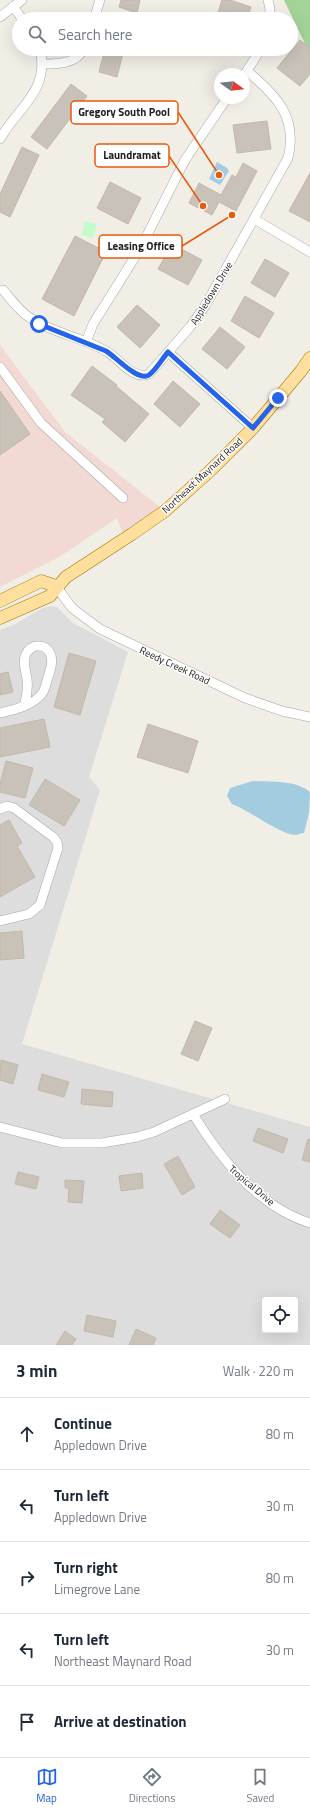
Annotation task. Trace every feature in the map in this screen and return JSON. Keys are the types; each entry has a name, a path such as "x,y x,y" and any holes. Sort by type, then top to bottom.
{"main road":[{"name":"Northeast Maynard Road","path":"0,618 50,596 56,586 66,577 165,511 211,470 253,428 302,371 310,358"},
{"path":"0,601 41,581 56,586"}],"street":[{"path":"0,17 22,0"},
{"path":"96,12 100,0"},
{"path":"268,0 270,12"},
{"path":"13,6 17,12"},
{"path":"0,139 12,120 33,96 40,82 42,64 41,56"},
{"path":"42,64 66,63 77,56"},
{"path":"249,68 257,56"},
{"name":"Appledown Drive","path":"3,290 24,314 39,324 58,333 86,342 106,351 116,357 134,373 141,376 149,374 190,327 205,306 284,167 291,147 286,116 269,89 250,76"},
{"path":"86,342 93,324 140,249 184,160 223,104"},
{"path":"254,219 310,252"},
{"path":"168,352 253,428"},
{"path":"0,367 41,423 123,498"},
{"name":"Reedy Creek Road","path":"56,586 72,608 100,629 245,698 282,711 310,717"},
{"path":"0,713 24,706 37,698 43,692 52,657 50,652 44,647 36,646 29,649 24,657 27,689 24,706"},
{"path":"0,809 7,806 14,808 53,837 57,842 58,848 40,905 29,914 0,921"},
{"path":"0,1127 62,1143 102,1143 148,1134 225,1099"},
{"name":"Tropical Drive","path":"193,1114 228,1165 244,1180 260,1194 284,1211 310,1223"}],"shaded area":[{"path":"0,345 65,432 165,511 125,539 117,518 61,556 0,587"},
{"path":"51,606 57,607 73,623 128,652 89,777 100,790 22,1044 310,1127 310,1345 0,1345 0,630 15,624 43,608"}],"green space":[{"path":"284,0 310,0 310,54 298,29 298,12 290,12"},
{"path":"85,221 97,224 93,238 82,235"}],"water":[{"path":"217,162 229,171 220,185 209,179"},
{"path":"253,781 298,785 310,792 309,813 304,833 295,835 288,834 232,804 227,796 230,788"}],"building":[{"path":"121,0 140,0 137,12 119,7"},
{"path":"222,0 230,0 251,7 249,12 218,12"},
{"path":"300,40 310,48 310,74 300,86 277,68 287,56 298,56 298,42"},
{"path":"103,56 122,56 117,77 99,72"},
{"path":"71,84 87,96 47,149 31,137"},
{"path":"267,121 271,149 237,153 233,125"},
{"path":"22,147 39,155 10,217 0,212 0,194"},
{"path":"243,163 257,171 236,211 219,202 212,215 189,203 199,183 221,195 232,175 236,177"},
{"path":"310,173 310,222 289,211"},
{"path":"110,182 141,198 128,224 97,208"},
{"path":"75,236 106,252 74,316 42,299"},
{"path":"172,244 202,260 188,285 158,269"},
{"path":"265,259 289,273 275,297 251,283"},
{"path":"245,296 274,313 259,338 231,321"},
{"path":"137,305 160,325 140,348 117,327"},
{"path":"220,327 245,347 227,369 202,349"},
{"path":"92,366 117,385 116,386 149,414 125,442 102,422 105,419 71,395"},
{"path":"173,381 200,404 180,427 154,404"},
{"path":"0,391 30,434 0,455"},
{"path":"69,653 96,661 80,715 54,707"},
{"path":"8,672 13,692 0,695 0,674"},
{"path":"44,719 50,747 0,757 0,728"},
{"path":"148,724 198,741 188,773 137,757"},
{"path":"6,761 33,768 25,798 0,792 0,784"},
{"path":"45,779 80,800 64,826 29,805"},
{"path":"9,820 22,843 17,846 35,877 0,897 0,825"},
{"path":"22,931 24,958 0,960 0,933"},
{"path":"195,1021 212,1028 198,1061 181,1054"},
{"path":"1,1060 18,1065 13,1084 0,1080"},
{"path":"42,1074 69,1082 64,1097 38,1090"},
{"path":"82,1089 113,1092 112,1107 81,1104"},
{"path":"258,1128 288,1139 283,1153 253,1141"},
{"path":"308,1139 310,1140 310,1162 302,1160"},
{"path":"178,1156 195,1187 182,1195 164,1164"},
{"path":"18,1172 39,1177 36,1189 15,1184"},
{"path":"142,1173 143,1188 121,1191 119,1176"},
{"path":"65,1180 84,1181 82,1203 68,1202 69,1188 65,1188"},
{"path":"220,1210 240,1225 230,1238 210,1224"},
{"path":"87,1315 116,1321 113,1337 84,1331"},
{"path":"136,1329 156,1338 153,1345 129,1345"},
{"path":"65,1331 76,1339 72,1345 56,1345"}],"place":[{"name":"Gregory South Pool","path":"219,175"},
{"name":"Laundramat","path":"203,206"},
{"name":"Leasing Office","path":"232,215"}],"route":[{"path":"39,324 58,333 86,342 106,351 116,357 134,373 141,376 149,374 168,352 253,428 278,398"}]}
